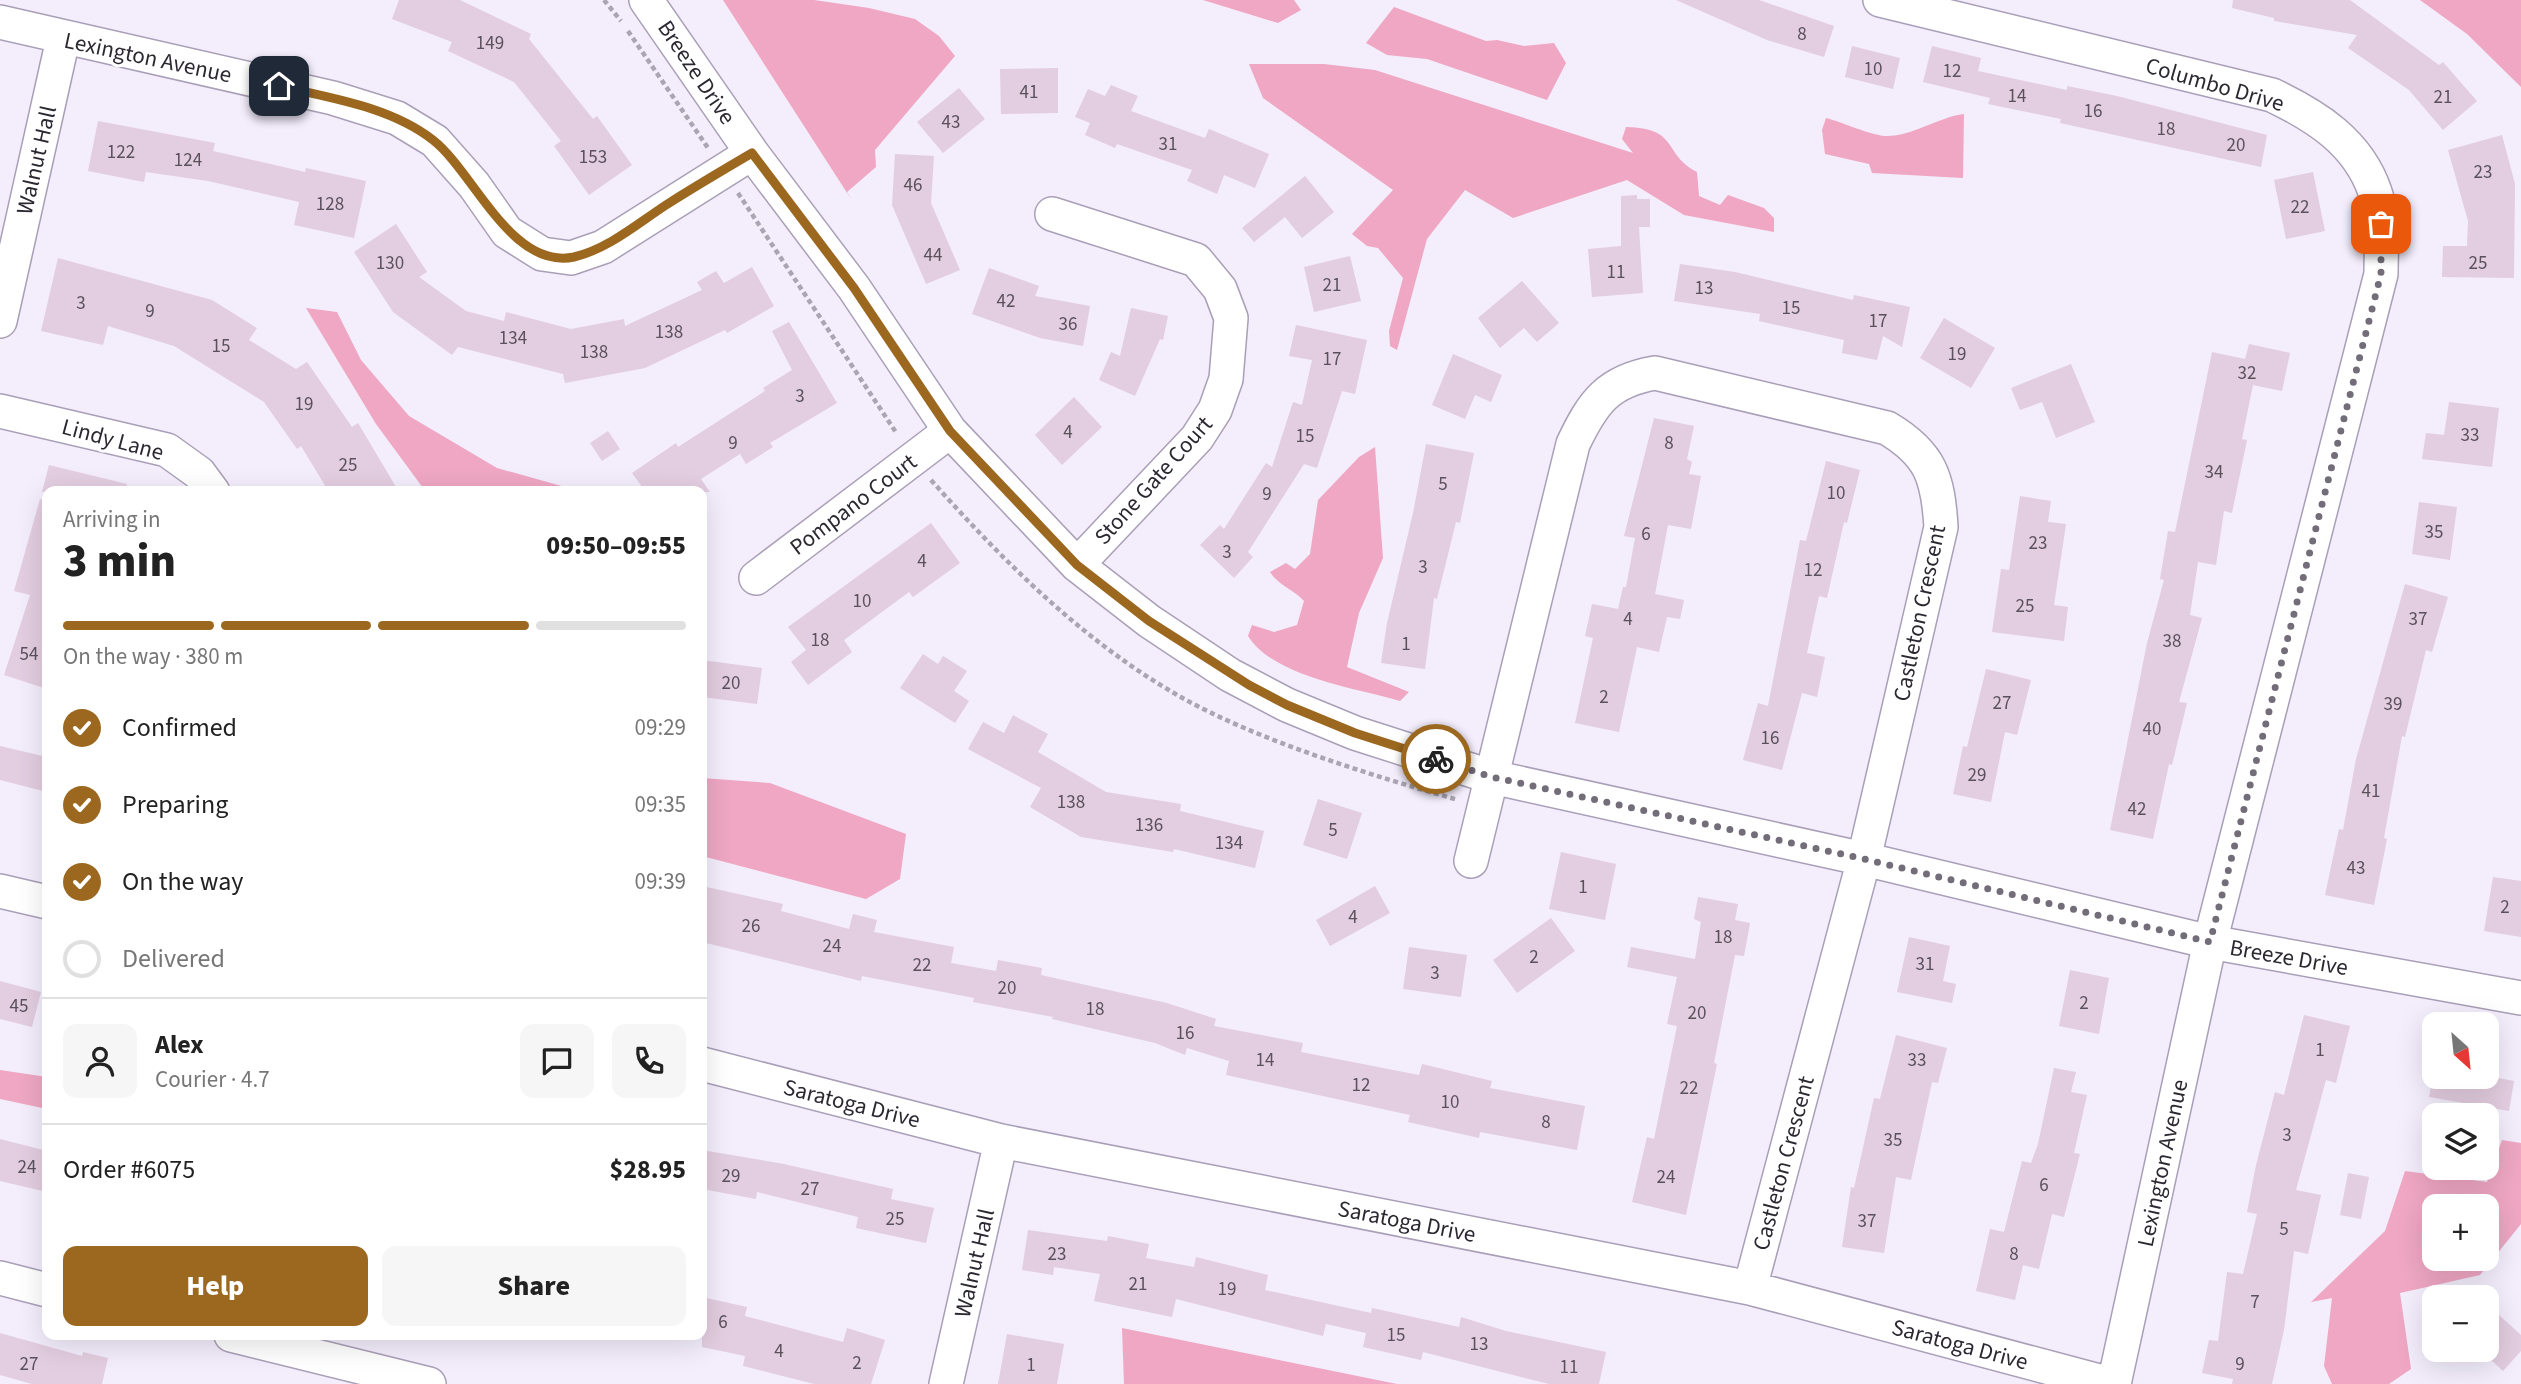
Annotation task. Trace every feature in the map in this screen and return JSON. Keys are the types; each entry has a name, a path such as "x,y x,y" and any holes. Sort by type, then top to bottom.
{"street":[{"name":"Breeze Drive","path":"646,0 752,153 854,288 950,431 1077,565 1149,621 1230,675 1287,705 1355,733 1492,777 1864,859 2210,942 2521,998"},
{"name":"Columbo Drive","path":"1880,0 2272,94 2311,114 2338,135 2357,158 2375,192 2381,224 2381,274 2210,942"},
{"name":"Lexington Avenue","path":"0,22 63,39 333,98 397,118 435,141 474,185 507,232 542,254 571,258 603,247 752,153"},
{"name":"Walnut Hall","path":"0,321 63,39"},
{"name":"Stone Gate Court","path":"1052,214 1196,260 1220,289 1231,318 1226,379 1215,411 1197,438 1077,565"},
{"name":"Castleton Crescent","path":"1471,862 1573,444 1586,416 1605,392 1630,377 1655,373 1887,428 1911,443 1932,471 1940,498 1941,527 1864,859 1750,1288"},
{"name":"Lindy Lane","path":"0,411 167,450 199,473 209,486"},
{"name":"Pompano Court","path":"756,578 950,431"},
{"path":"0,891 42,901"},
{"name":"Lexington Avenue","path":"2112,1384 2210,942"},
{"name":"Saratoga Drive","path":"707,1065 1001,1142 1750,1288 2112,1384"},
{"name":"Walnut Hall","path":"946,1384 1001,1142"},
{"path":"0,1278 42,1289"},
{"path":"251,1340 429,1384"}],"shaded area":[{"path":"723,0 814,0 869,8 915,19 939,36 955,56 875,150 876,167 847,192 851,199"},
{"path":"1203,0 1294,0 1301,10 1278,23"},
{"path":"2420,0 2521,0 2521,87 2467,34"},
{"path":"1394,7 1486,41 1497,40 1524,46 1554,43 1566,63 1547,100 1427,59 1387,55 1366,43"},
{"path":"1249,64 1324,64 1375,70 1633,153 1622,139 1626,127 1643,128 1663,137 1679,158 1697,172 1699,196 1720,205 1728,195 1764,208 1774,218 1774,232 1684,215 1627,180 1513,218 1465,190 1427,239 1397,350 1390,346 1389,331 1403,278 1378,248 1367,246 1352,234 1393,190 1263,98"},
{"path":"1964,114 1963,178 1872,173 1869,164 1825,154 1822,130 1826,118 1885,136 1905,133"},
{"path":"306,308 337,312 361,360 409,416 497,468 561,486 422,486 376,424"},
{"path":"1375,447 1383,558 1359,613 1347,667 1409,692 1400,701 1339,686 1296,671 1276,662 1248,636 1252,625 1274,632 1297,625 1304,601 1270,572 1286,563 1295,569 1310,554 1318,500 1359,457"},
{"path":"707,778 770,783 906,834 900,879 866,899 707,857"},
{"path":"0,1070 42,1076 42,1108 0,1099"},
{"path":"2502,1140 2521,1143 2521,1224 2499,1251 2499,1194 2422,1194 2422,1271 2483,1271 2480,1275 2436,1285 2422,1285 2422,1288 2400,1293 2411,1369 2389,1384 2332,1384 2324,1366 2332,1298 2311,1302 2385,1231 2405,1171 2422,1173 2422,1180 2499,1180 2499,1148"},
{"path":"1122,1328 1397,1384 1124,1384"}],"building":[{"path":"399,0 460,0 531,34 529,39 593,119 597,116 632,165 589,195 554,146 561,141 514,82 448,51 452,42 392,19"},
{"path":"1676,0 1759,0 1834,26 1824,57 1767,40"},
{"path":"2233,0 2350,0 2439,65 2443,62 2477,101 2443,130 2409,90 2348,48 2357,35 2274,21 2274,18 2232,8"},
{"path":"1852,46 1900,58 1893,89 1845,77"},
{"path":"1932,46 1981,58 1978,71 2067,90 2067,86 2117,96 2267,135 2261,167 2060,123 2061,119 1988,104 1990,98 1923,82"},
{"path":"1058,68 1058,113 1001,114 1000,69"},
{"path":"1111,85 1138,96 1131,111 1205,138 1209,129 1269,154 1255,188 1224,175 1217,194 1187,181 1192,170 1117,144 1115,148 1085,135 1090,123 1075,117 1088,89 1105,96"},
{"path":"959,88 985,119 943,153 917,122"},
{"path":"98,121 215,143 213,151 305,172 306,168 366,181 354,238 294,225 299,202 208,181 146,172 144,182 88,171"},
{"path":"2502,135 2515,184 2514,278 2442,277 2443,246 2467,246 2468,221 2448,150"},
{"path":"895,154 934,156 931,203 960,270 926,284 892,205"},
{"path":"2313,172 2325,231 2286,239 2274,180"},
{"path":"1305,176 1334,212 1302,238 1285,217 1254,242 1242,228"},
{"path":"1637,195 1637,199 1650,199 1650,227 1639,227 1643,293 1592,297 1588,249 1621,246 1621,196"},
{"path":"396,224 427,272 419,277 466,311 504,321 506,312 571,329 624,319 625,326 702,290 697,282 716,271 724,283 752,267 774,306 727,333 725,330 645,368 565,383 563,374 458,347 452,355 393,312 354,252"},
{"path":"1350,256 1361,301 1314,312 1304,267"},
{"path":"58,258 212,300 257,328 249,340 296,369 307,362 352,427 358,423 395,486 325,486 301,446 297,449 264,402 174,346 108,326 103,345 41,331"},
{"path":"1680,264 1735,272 1853,300 1854,295 1910,307 1902,347 1883,336 1877,360 1842,353 1844,340 1759,321 1760,314 1674,301"},
{"path":"989,268 1039,286 1035,296 1090,306 1083,346 1040,338 972,314"},
{"path":"1522,281 1559,323 1537,342 1524,328 1500,348 1478,318"},
{"path":"1131,308 1168,316 1163,340 1160,339 1135,396 1099,380 1111,352 1120,356"},
{"path":"1944,318 1995,348 1971,388 1920,358"},
{"path":"789,322 837,403 770,443 773,447 746,464 740,454 701,479 706,486 642,486 632,473 676,443 678,447 765,391 763,388 792,370 772,331"},
{"path":"1296,325 1367,340 1355,394 1342,391 1317,468 1304,464 1248,552 1253,557 1234,578 1200,545 1220,525 1224,529 1266,463 1272,467 1293,402 1302,405 1312,360 1289,356"},
{"path":"2249,344 2290,353 2282,391 2253,385 2242,439 2247,440 2232,513 2224,511 2216,565 2198,562 2190,615 2202,618 2179,702 2187,703 2172,765 2169,764 2153,839 2110,830 2147,643 2164,580 2160,579 2168,531 2175,532 2212,352 2245,359"},
{"path":"1453,354 1502,375 1491,402 1475,395 1465,419 1432,405"},
{"path":"2071,364 2095,422 2056,438 2042,402 2020,410 2011,388"},
{"path":"1074,397 1102,427 1062,465 1035,435"},
{"path":"2449,402 2499,408 2492,467 2422,459 2426,433 2444,435"},
{"path":"1654,418 1694,426 1687,459 1692,462 1689,474 1701,476 1691,529 1668,525 1655,594 1684,600 1680,619 1667,617 1659,652 1637,647 1619,732 1575,723 1593,638 1585,636 1592,604 1618,609 1623,587 1626,587 1635,538 1624,536"},
{"path":"608,431 620,449 602,461 590,443"},
{"path":"1426,444 1474,453 1460,523 1456,522 1437,599 1434,598 1425,669 1381,663 1387,623"},
{"path":"1826,461 1860,470 1847,523 1844,522 1827,598 1819,596 1807,653 1825,657 1817,697 1802,693 1782,770 1743,760 1758,703 1768,706 1800,540 1806,541"},
{"path":"49,465 127,484 127,486 44,486"},
{"path":"2020,496 2051,501 2048,522 2066,524 2054,605 2068,607 2064,641 1992,632 2001,569 2009,570"},
{"path":"42,499 42,687 4,675 30,595 14,591"},
{"path":"2419,502 2457,507 2450,560 2412,554"},
{"path":"931,523 960,563 913,597 909,592 844,640 852,652 808,685 791,662 806,650 788,627"},
{"path":"2405,584 2448,597 2432,652 2426,650 2405,737 2402,736 2374,905 2325,895 2339,829 2343,830 2356,759"},
{"path":"923,654 938,664 943,656 967,671 954,691 969,701 955,723 900,688"},
{"path":"707,661 762,668 757,704 707,698"},
{"path":"1986,669 2031,680 2017,735 2005,732 1991,802 1953,794 1963,746 1967,747"},
{"path":"1013,715 1048,734 1038,752 1106,792 1181,804 1180,811 1264,831 1255,868 1174,849 1173,852 1081,837 1030,807 1041,788 968,749 983,722 1004,733"},
{"path":"0,746 42,756 42,791 0,780"},
{"path":"1318,799 1362,813 1347,859 1303,845"},
{"path":"1561,852 1616,864 1605,920 1549,909"},
{"path":"2493,877 2521,881 2521,937 2484,931"},
{"path":"1375,886 1390,913 1330,946 1316,920"},
{"path":"707,887 783,904 781,911 849,929 853,914 877,920 874,932 954,947 951,963 996,971 998,960 1042,968 1041,975 1167,1003 1216,1019 1214,1026 1303,1043 1301,1052 1419,1075 1422,1064 1492,1081 1490,1088 1585,1106 1577,1150 1480,1132 1479,1138 1408,1122 1410,1115 1226,1075 1229,1061 1187,1048 1185,1055 1155,1043 1052,1019 1053,1017 973,1002 974,998 862,976 861,981 707,943"},
{"path":"1698,897 1738,904 1735,920 1750,923 1744,956 1735,955 1714,1063 1717,1064 1686,1215 1632,1202 1647,1137 1654,1139 1677,1026 1667,1024 1677,977 1627,967 1631,947 1695,959 1701,922 1694,919"},
{"path":"1551,918 1575,951 1517,993 1493,960"},
{"path":"1909,937 1950,946 1943,981 1956,984 1952,1003 1897,992"},
{"path":"1409,947 1467,955 1461,997 1403,989"},
{"path":"2070,970 2109,978 2099,1034 2059,1026"},
{"path":"0,981 41,992 32,1027 0,1019"},
{"path":"2304,1015 2350,1026 2336,1083 2326,1080 2296,1190 2321,1195 2308,1254 2294,1251 2284,1330 2272,1384 2232,1384 2233,1379 2202,1373 2209,1340 2218,1341 2227,1272 2243,1274 2257,1214 2247,1212 2256,1165 2275,1092 2284,1095"},
{"path":"1896,1035 1947,1048 1938,1083 1932,1082 1911,1180 1896,1177 1884,1253 1842,1247 1851,1187 1854,1188 1874,1098 1880,1099"},
{"path":"2054,1068 2076,1072 2071,1092 2087,1095 2074,1153 2080,1154 2064,1217 2052,1214 2039,1269 2023,1265 2015,1300 1976,1291 1990,1229 2004,1232 2022,1161 2031,1163 2038,1144"},
{"path":"2499,1078 2514,1081 2509,1111 2499,1109 2499,1103 2463,1103 2429,1097 2431,1089 2499,1089"},
{"path":"0,1139 42,1150 42,1191 0,1181"},
{"path":"707,1151 784,1164 893,1189 891,1199 934,1208 926,1243 856,1228 858,1217 757,1192 756,1199 707,1190"},
{"path":"2348,1173 2369,1177 2361,1219 2340,1215"},
{"path":"1028,1230 1107,1241 1108,1236 1149,1244 1146,1258 1194,1267 1196,1257 1268,1275 1265,1290 1371,1313 1372,1308 1459,1327 1461,1317 1506,1331 1606,1352 1599,1384 1549,1384 1423,1352 1421,1360 1363,1347 1366,1333 1326,1324 1323,1336 1176,1299 1172,1317 1094,1301 1100,1274 1054,1267 1053,1275 1022,1270"},
{"path":"707,1298 747,1307 745,1316 843,1342 847,1328 885,1340 871,1384 814,1384 743,1366 745,1356 702,1347 702,1340 707,1340"},
{"path":"2499,1315 2521,1335 2521,1351 2503,1371 2493,1362 2499,1362"},
{"path":"0,1333 82,1356 83,1352 108,1358 102,1384 32,1384 0,1375"},
{"path":"1007,1334 1064,1344 1057,1384 998,1384"}],"way so far":[{"path":"1436,759 1492,777 1864,859 2210,942 2381,274 2381,224"}],"route":[{"path":"279,86 333,98 397,118 435,141 474,185 507,232 542,254 571,258 603,247 752,153 854,288 950,431 1077,565 1149,621 1230,675 1287,705 1355,733 1436,759"}]}
